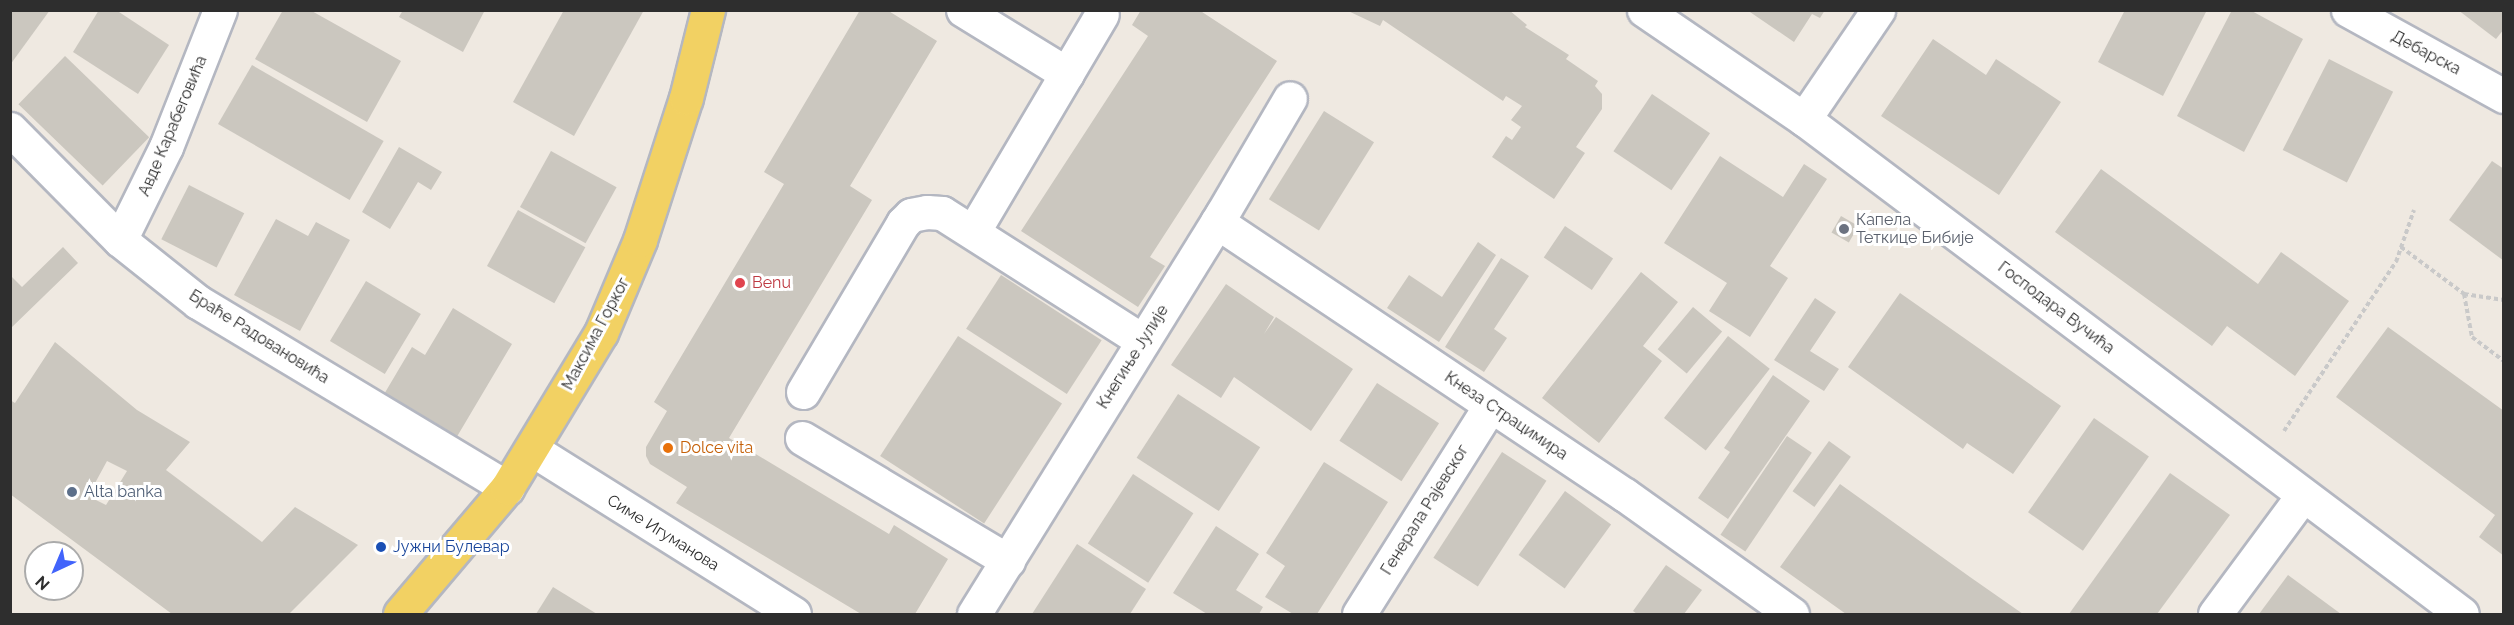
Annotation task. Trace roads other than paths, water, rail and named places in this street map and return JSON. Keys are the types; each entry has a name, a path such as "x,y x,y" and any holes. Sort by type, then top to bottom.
{"main road":[{"name":"Максима Горког","path":"400,615 507,488 533,450 622,290 686,98 708,10"}],"street":[{"name":"Авде Карабеговића","path":"120,240 166,147 220,10"},
{"path":"963,10 1067,74"},
{"name":"Господара Вучића","path":"1644,10 1804,119 2462,615"},
{"path":"1804,119 1878,10"},
{"name":"Дебарска","path":"2348,10 2504,96"},
{"path":"973,232 1102,14"},
{"name":"Кнегиње Јулије","path":"974,615 1217,222 1290,98"},
{"name":"Браће Радовановића","path":"10,129 120,240 198,302 507,488"},
{"path":"803,392 911,215 942,213 1143,340"},
{"name":"Кнеза Страцимира","path":"1217,222 1490,406 1792,615"},
{"name":"Генерала Рајевског","path":"1359,615 1490,406"},
{"path":"802,438 1008,561"},
{"name":"Симе Игуманова","path":"533,450 794,615"},
{"path":"2215,615 2303,495"}],"place":[{"name":"Капела Теткице Бибије","path":"1844,229"},
{"name":"Benu","path":"740,283"},
{"name":"Dolce vita","path":"668,448"},
{"name":"Alta banka","path":"72,492"},
{"name":"Јужни Булевар","path":"381,547"}]}
